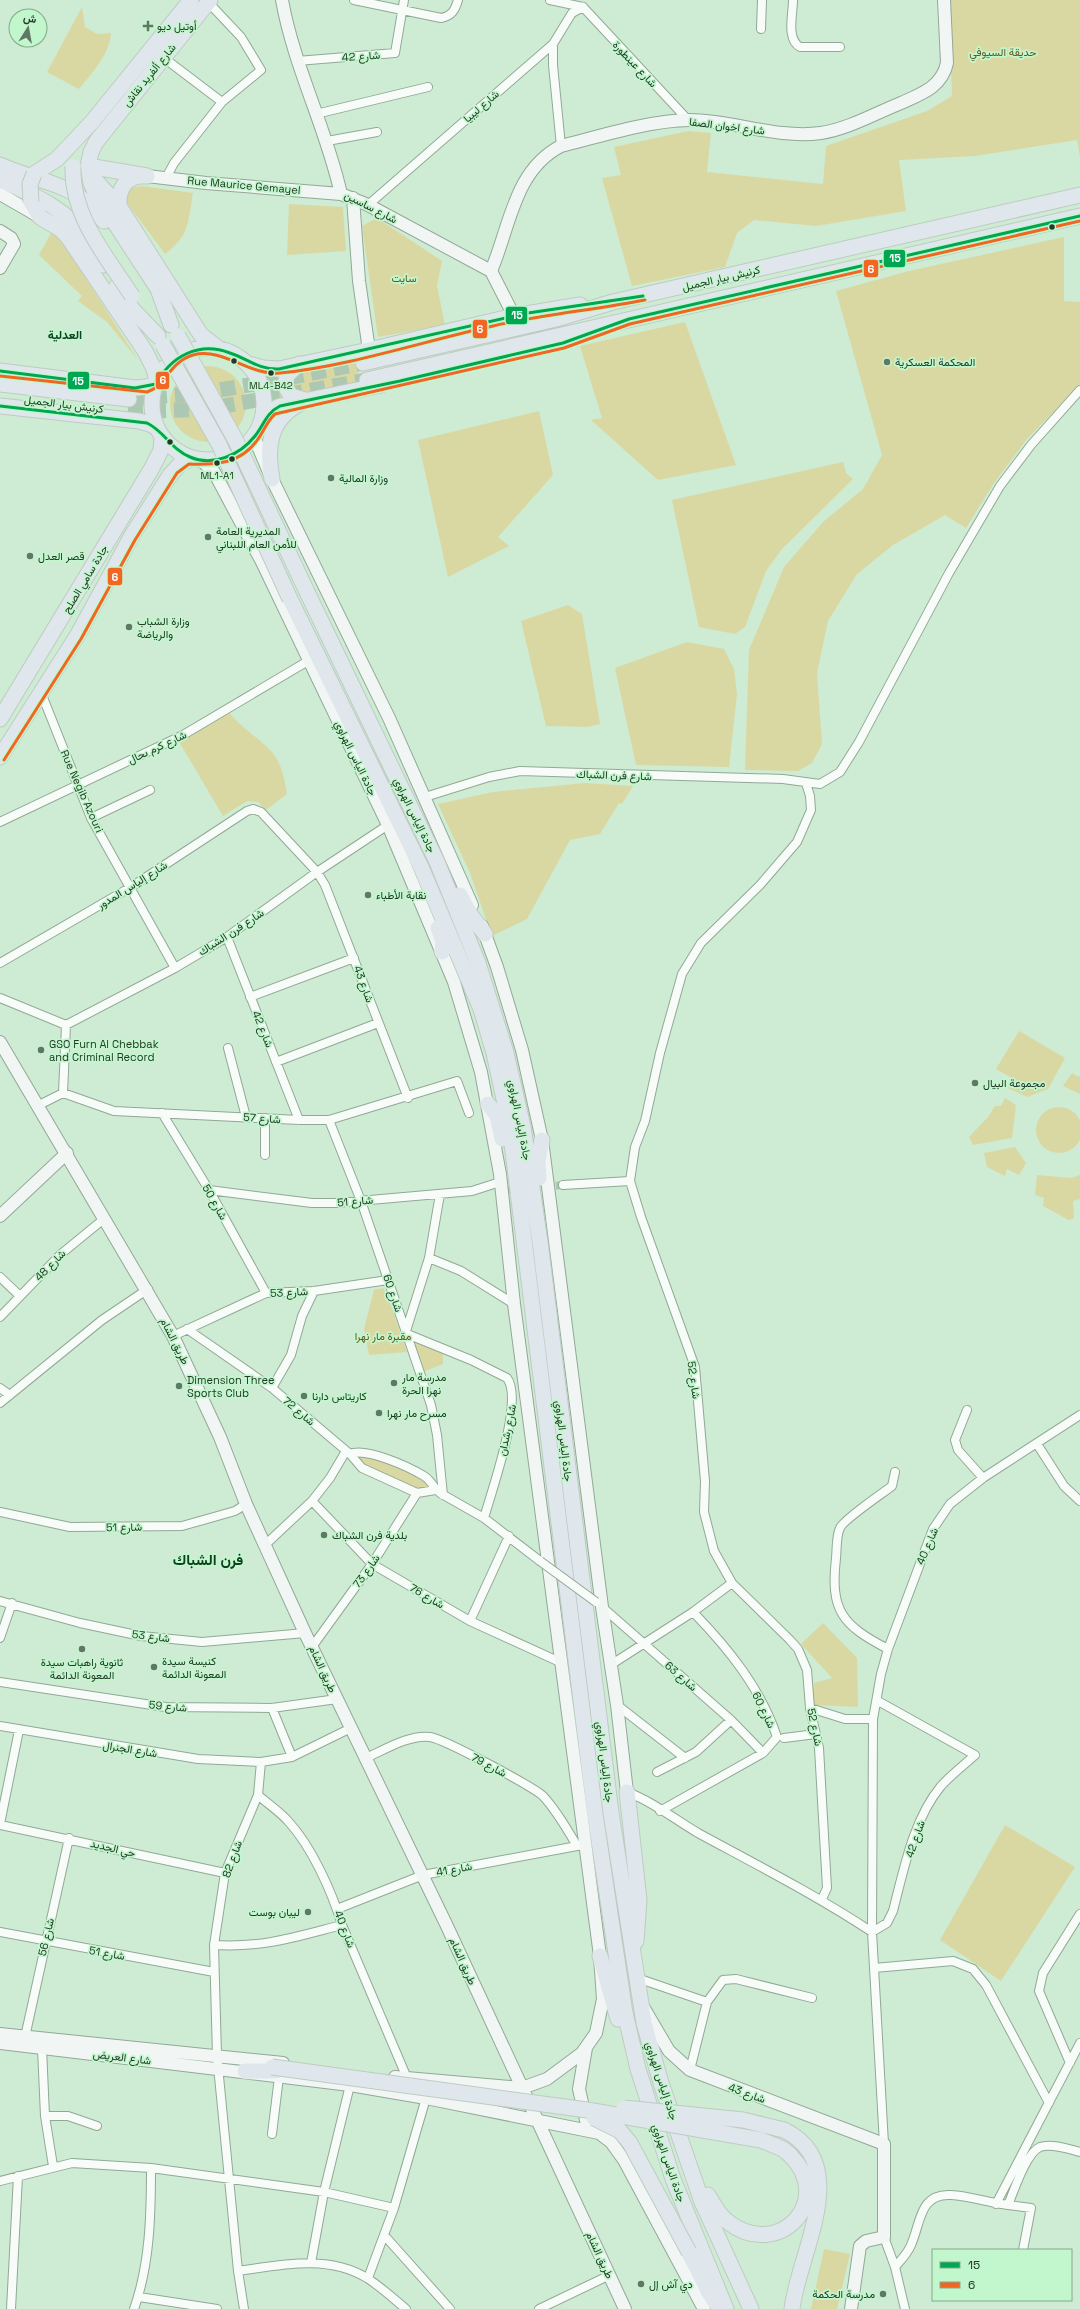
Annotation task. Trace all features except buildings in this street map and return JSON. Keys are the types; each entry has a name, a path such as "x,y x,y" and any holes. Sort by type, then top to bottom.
{"highway":[{"name":"شارع ألفريد نقاش","path":"98,126 191,0"},
{"name":"شارع ألفريد نقاش","path":"98,126 164,58 209,1"},
{"path":"98,126 76,150 73,167 74,194 79,209 92,234 161,340"},
{"path":"98,126 88,170 96,194 158,289 175,331"},
{"path":"98,126 57,159 38,171 30,184 31,202 40,217 60,228 68,237 145,351 154,369 156,382 152,406 160,432"},
{"path":"0,155 38,171"},
{"path":"0,165 68,188 87,201 105,222 175,331"},
{"path":"88,170 147,176"},
{"path":"88,170 119,206 193,324 204,337 219,349 240,357 248,364 257,376 263,390 265,404 263,419 254,437 244,448 231,456 216,460 197,459 181,453 160,432 125,410"},
{"path":"119,206 118,196 125,183 137,176 147,176"},
{"path":"0,179 44,201 74,224 133,310 161,340"},
{"name":"كرنيش بيار الجميل","path":"366,356 556,319 613,302 1080,195"},
{"name":"كرنيش بيار الجميل","path":"367,380 1080,216"},
{"path":"248,364 269,369 366,356 514,316 574,305 613,302"},
{"path":"263,419 277,407 563,342 629,319"},
{"path":"145,351 161,355 177,351 189,340 193,324"},
{"name":"جادة إلياس الهراوي","path":"175,331 235,439 437,862 478,963 506,1053 523,1127 540,1242 608,1790 633,1956 649,2045 708,2216 752,2309"},
{"name":"جادة إلياس الهراوي","path":"161,340 219,444 290,599 421,867 481,1008 494,1053 510,1127 595,1814 625,2013"},
{"path":"0,371 146,387 156,382 172,361 182,354 194,350 219,349"},
{"path":"122,385 135,383 142,377 147,365 145,351"},
{"path":"299,364 287,375 285,389 291,396 308,400"},
{"name":"كرنيش بيار الجميل","path":"0,384 125,410"},
{"path":"0,406 125,410 132,413 136,402 134,394 122,385"},
{"name":"كرنيش بيار الجميل","path":"0,395 125,410"},
{"path":"272,479 269,453 274,429 286,412 308,400"},
{"path":"125,410 148,433 154,450 152,468"},
{"name":"جادة سامي الصلح","path":"0,719 152,468 161,450 160,432"},
{"name":"جادة سامي الصلح","path":"0,757 42,695 77,636 131,537 170,474 181,462 197,459"},
{"path":"437,862 450,877 470,914 485,934"},
{"path":"421,867 423,881 442,941 442,952"},
{"path":"488,1104 497,1116 512,1202 522,1222"},
{"path":"540,1242 543,1214 538,1161 542,1140"},
{"path":"627,1792 639,1900 639,1916 633,1956"},
{"path":"600,1956 624,2040 644,2091"},
{"name":"جادة الياس الهراوي","path":"625,2013 644,2091 673,2179 726,2309"},
{"path":"245,2065 276,2072 590,2117 605,2122 620,2131 630,2143 689,2252 709,2293 720,2309"},
{"path":"276,2072 563,2106 761,2140 783,2149 796,2162 805,2180 807,2194 804,2206 792,2225 770,2234 759,2235 744,2231 723,2217 708,2195 680,2136"},
{"path":"563,2106 611,2107 743,2120 784,2130 802,2142 811,2156 816,2169 819,2198 816,2218 796,2285 792,2309"}],"street":[{"name":"شارع ساسين","path":"282,0 297,61 327,141 341,194 368,205 491,271"},
{"path":"354,0 441,18 448,17 454,11 456,0"},
{"name":"شارع 42","path":"297,61 395,53 404,0"},
{"path":"550,0 583,3"},
{"path":"761,29 762,0"},
{"path":"793,0 792,39 796,45 800,47 840,47"},
{"name":"شارع اخوان الصفا","path":"491,271 525,179 538,161 561,146 660,124 688,120 786,133 823,133 918,96 939,81 945,73 946,63 944,0"},
{"path":"166,178 174,163 222,102 261,70 241,37 209,1"},
{"name":"شارع ليبيا","path":"368,205 553,44 572,13 583,3"},
{"name":"شارع عينطورة","path":"583,3 688,120"},
{"path":"553,44 553,65 561,146"},
{"path":"164,58 222,102"},
{"path":"316,114 428,87"},
{"path":"327,141 377,132"},
{"name":"Rue Maurice Gemayel","path":"147,176 206,183 341,194"},
{"path":"0,194 40,217"},
{"path":"353,198 366,356"},
{"path":"0,231 11,238 14,244 0,268"},
{"path":"491,271 514,316"},
{"name":"شارع فرن الشباك","path":"425,797 489,777 520,771 783,779 820,784 831,779 847,762 948,573 1000,486 1031,445 1080,390"},
{"path":"254,437 272,479 425,797"},
{"path":"216,476 229,462 237,459 256,458 264,462"},
{"name":"جادة الياس الهراوي","path":"197,459 209,465 216,476 262,562 308,661 388,825 454,982 481,1072 488,1104"},
{"name":"شارع كرم ىحال","path":"0,822 77,784 183,735 308,661"},
{"name":"Rue Negib Azouri","path":"42,695 91,818 175,968"},
{"path":"563,1185 630,1181 635,1147 645,1121 660,1053 682,974 701,943 760,885 797,842 811,810 811,802 806,783"},
{"path":"91,818 150,790"},
{"name":"جادة إلياس الهراوي","path":"425,797 485,934 522,1050 542,1140 599,1604 612,1664 627,1792"},
{"name":"شارع إلياس المدور","path":"0,963 131,887 247,811 256,809 261,812"},
{"name":"شارع 43","path":"261,812 317,872 332,899 378,1023 408,1098"},
{"name":"شارع فرن الشباك","path":"66,1025 175,968 228,936 317,872 388,825"},
{"name":"شارع 42","path":"228,936 250,997 299,1120"},
{"path":"250,997 354,958"},
{"path":"0,998 66,1025 63,1093 38,1106"},
{"path":"276,1062 378,1023"},
{"name":"طريق الشام","path":"0,1042 148,1289 173,1336 220,1437 246,1504 266,1544 305,1633 423,1875 625,2309"},
{"path":"228,1048 246,1116"},
{"name":"شارع 57","path":"63,1093 114,1111 246,1116 299,1120 329,1120 408,1098 457,1081 470,1113"},
{"path":"488,1104 562,1664 582,1846 603,1982 602,2012 596,2033 586,2048 558,2072 522,2088"},
{"name":"شارع 50","path":"162,1113 209,1190 266,1292"},
{"path":"265,1118 265,1155"},
{"name":"شارع 60","path":"329,1120 361,1201 431,1405 439,1450 440,1492"},
{"path":"0,1216 67,1153"},
{"name":"شارع 52","path":"630,1181 641,1217 695,1367 705,1481 704,1512 714,1551 732,1583 798,1649 807,1670 810,1708 819,1748 826,1853 827,1888 822,1899"},
{"name":"شارع 51","path":"209,1190 312,1203 361,1201 440,1194 472,1191 498,1186"},
{"path":"406,1333 429,1258 440,1194"},
{"name":"شارع 48","path":"0,1317 61,1254 105,1218"},
{"path":"429,1258 461,1271 514,1304"},
{"path":"0,1277 20,1296"},
{"name":"شارع 53","path":"173,1336 266,1292 314,1291 388,1280"},
{"path":"0,1403 102,1320 148,1289"},
{"path":"272,1388 291,1355 302,1316 314,1291"},
{"name":"شارع 72","path":"186,1329 272,1388 348,1452 362,1468 417,1493"},
{"name":"شارع رشدان","path":"406,1333 471,1360 507,1378 511,1384 513,1411 484,1518"},
{"path":"0,1388 10,1395"},
{"path":"967,1410 955,1440 958,1450 983,1478"},
{"name":"شارع 40","path":"884,2144 872,1932 873,1720 878,1702 881,1674 888,1649 932,1529 950,1504 983,1478 1080,1415"},
{"path":"1037,1444 1060,1481 1080,1501"},
{"path":"266,1544 312,1501 348,1452 356,1451 382,1457 424,1476 440,1492 484,1518 509,1536 470,1621"},
{"path":"888,1649 860,1635 848,1623 841,1612 835,1595 834,1572 840,1527 846,1520 892,1486 895,1472"},
{"path":"417,1493 440,1492"},
{"name":"شارع 73","path":"312,1647 372,1564 417,1493"},
{"name":"شارع 76","path":"312,1501 372,1564 470,1621 562,1664"},
{"name":"شارع 51","path":"0,1512 70,1527 182,1526 234,1511 246,1504"},
{"name":"شارع 63","path":"509,1536 540,1561 599,1604 732,1720 763,1753"},
{"path":"612,1664 694,1612 732,1583"},
{"name":"شارع 53","path":"0,1601 12,1603 80,1623 141,1636 202,1642 305,1633"},
{"path":"0,1638 12,1603"},
{"name":"شارع 60","path":"660,1811 763,1753 777,1738 771,1719 753,1686 723,1643 694,1612"},
{"name":"شارع 59","path":"0,1682 165,1707 272,1708 337,1699"},
{"name":"شارع 42","path":"872,1932 887,1922 893,1911 918,1826 929,1805 941,1786 975,1755 878,1702"},
{"path":"617,1705 685,1758"},
{"path":"272,1708 292,1757"},
{"path":"810,1708 845,1719 873,1720"},
{"path":"657,1772 696,1752 732,1720"},
{"name":"شارع الجنرال","path":"0,1726 198,1759 261,1762"},
{"path":"261,1762 292,1757 351,1728"},
{"path":"0,1824 19,1730"},
{"path":"784,1738 816,1734"},
{"name":"شارع 79","path":"366,1758 410,1739 429,1737 444,1742 541,1795 558,1813 582,1846"},
{"name":"شارع 82","path":"244,2309 238,2271 218,2062 214,1945 225,1873 258,1795 261,1762"},
{"path":"627,1792 641,1797 660,1811 822,1899 872,1932"},
{"name":"شارع 40","path":"258,1795 288,1821 309,1850 337,1909 342,1925 407,2078"},
{"name":"حي الجديد","path":"0,1824 225,1873"},
{"name":"شارع 56","path":"25,2037 69,1838"},
{"name":"شارع 41","path":"337,1909 423,1875 582,1846"},
{"path":"1070,2063 1039,1991 1043,1973 1080,1914"},
{"path":"214,1945 248,1946 269,1944 342,1925"},
{"name":"شارع 51","path":"0,1932 45,1942 214,1972"},
{"path":"874,1968 944,1961 953,1961 966,1965 986,1985 1049,2103"},
{"path":"637,1978 707,2002"},
{"path":"690,2070 707,2002 723,1980 731,1978 812,1998"},
{"name":"شارع 43","path":"641,2004 669,2051 690,2070 884,2144"},
{"name":"شارع العريض","path":"0,2034 245,2065 522,2088"},
{"name":"شارع العريض","path":"0,2043 42,2048 218,2062"},
{"path":"996,2204 1080,2043"},
{"path":"42,2048 45,2116 53,2166"},
{"path":"586,2048 579,2089 588,2130"},
{"path":"272,2134 276,2072 426,2098 588,2130 604,2136 624,2160 704,2309"},
{"path":"311,2263 324,2192 350,2085"},
{"path":"368,2278 394,2208 426,2098"},
{"path":"45,2116 68,2116 97,2126"},
{"path":"884,2144 884,2237 895,2267 905,2309"},
{"path":"1008,2205 1034,2151 1038,2148 1051,2147 1080,2152"},
{"path":"0,2181 53,2166 72,2163 151,2168 324,2192 394,2208"},
{"path":"134,2309 139,2297 150,2229 151,2168"},
{"path":"11,2309 18,2176"},
{"path":"895,2267 910,2248 920,2217 928,2202 940,2194 996,2204 1031,2208 1023,2249"},
{"path":"384,2235 450,2309"},
{"path":"851,2309 860,2246 866,2241 884,2237"},
{"path":"238,2271 311,2263 332,2265 368,2278 406,2309"},
{"path":"539,2309 610,2275"},
{"path":"139,2297 217,2309"}],"green space":[{"name":"حديقة السيوفي","path":"949,0 1080,0 1080,157 1077,140 975,156 899,160 906,211 816,226 754,220 737,233 725,267 632,286 602,178 621,175 614,147 688,131 711,133 707,172 823,184 826,146 927,111 952,96"},
{"path":"82,7 85,27 97,34 111,33 110,41 104,56 95,70 79,89 47,72"},
{"path":"142,186 193,193 189,220 184,234 165,254 127,203 125,192 130,188"},
{"path":"289,204 343,207 346,251 287,255"},
{"name":"سايت","path":"377,218 442,261 437,286 445,325 378,337 362,226"},
{"path":"52,231 59,236 138,360 107,322 78,301 82,296 39,255"},
{"path":"1064,237 1064,301 1080,302 1080,385 1027,439 994,483 966,528 945,515 893,545 857,574 828,621 817,673 822,744 812,763 798,771 745,770 749,650 784,567 823,522 863,489 882,455 836,291 909,271"},
{"path":"685,322 736,465 658,480 591,420 602,418 580,346"},
{"path":"355,360 361,383 296,396 290,379 297,372"},
{"path":"200,366 216,366 229,372 240,383 246,396 244,419 229,436 216,442 200,442 187,436 172,419 170,412 170,396 176,383 193,368"},
{"path":"282,379 285,397 271,404 272,395 269,381"},
{"path":"539,411 553,475 498,537 509,546 448,577 418,440"},
{"path":"843,462 846,473 853,479 782,549 766,571 745,627 735,634 699,627 672,500"},
{"path":"568,605 582,614 600,724 587,727 546,726 521,621"},
{"path":"687,642 724,649 734,669 737,694 729,767 636,765 615,668"},
{"path":"228,711 238,722 264,744 277,759 282,770 287,794 266,810 258,802 247,801 223,816 178,740"},
{"path":"585,783 633,786 622,804 619,803 600,834 570,840 527,919 492,936 470,873 438,804 493,792"},
{"path":"1019,1031 1065,1058 1048,1089 1027,1097 1008,1088 1012,1078 996,1069"},
{"path":"1072,1073 1079,1077 1080,1075 1080,1094 1063,1086"},
{"path":"1005,1098 1016,1105 1012,1138 973,1145 969,1137 988,1117 995,1106 1001,1106"},
{"path":"1059,1107 1068,1109 1078,1117 1080,1121 1080,1139 1072,1149 1068,1151 1059,1153 1050,1151 1040,1143 1038,1139 1036,1130 1038,1121 1046,1111 1050,1109"},
{"path":"1015,1147 1026,1163 1019,1175 1007,1169 1005,1176 987,1167 984,1153"},
{"path":"1037,1175 1071,1178 1080,1175 1080,1199 1073,1201 1074,1218 1069,1220 1043,1206 1044,1198 1035,1195"},
{"name":"مقبرة مار نهرا","path":"383,1288 387,1294 407,1352 369,1355 364,1329 374,1290"},
{"path":"408,1335 443,1348 443,1364 423,1372"},
{"path":"356,1451 424,1476 436,1490 425,1492 354,1461"},
{"path":"823,1623 857,1658 858,1707 813,1705 814,1683 832,1678 801,1644"},
{"path":"1005,1825 1075,1867 1001,1981 940,1940"},
{"path":"824,2249 850,2254 837,2309 811,2309"}],"tunnel":[{"path":"129,399 201,393 273,381 363,363"},
{"path":"128,412 208,409 367,380"},
{"path":"496,1191 563,1185"}],"transit line":[{"name":"15","path":"0,406 147,423 153,426 184,454 199,460 217,460 234,454 242,449 255,436 271,412 280,406 400,381 563,343 629,319 1080,216"},
{"name":"6","path":"4,760 81,639 135,540 177,473 189,464 218,463 244,454 258,439 275,414 564,348 630,324 1080,221"},
{"name":"15","path":"156,384 162,374 178,359 197,350 219,350 236,355 265,368 279,369 528,313 643,296"},
{"name":"6","path":"0,376 147,392 159,385 178,363 193,355 215,355 247,367 269,373 306,370 360,359 512,322 645,300"},
{"name":"15","path":"0,371 135,388 156,384"}],"place":[{"name":"أوتيل ديو","path":"148,26"},
{"name":"المحكمة العسكرية","path":"887,362"},
{"name":"ML4-B42","path":"271,373"},
{"name":"ML1-A1","path":"217,463"},
{"name":"وزارة المالية","path":"331,478"},
{"name":"المديرية العامة للأمن العام اللبناني","path":"208,537"},
{"name":"قصر العدل","path":"30,556"},
{"name":"وزارة الشباب والرياضة","path":"129,627"},
{"name":"نقابة الأطباء","path":"368,895"},
{"name":"GSO Furn Al Chebbak and Criminal Record","path":"41,1050"},
{"name":"مجموعة البيال","path":"975,1083"},
{"name":"مدرسة مار نهرا الحرة","path":"394,1383"},
{"name":"Dimension Three Sports Club","path":"179,1386"},
{"name":"كاريتاس دارنا","path":"304,1396"},
{"name":"مسرح مار نهرا","path":"379,1413"},
{"name":"بلدية فرن الشباك","path":"324,1535"},
{"name":"ثانوية راهبات سيدة المعونة الدائمة","path":"82,1649"},
{"name":"كنيسة سيدة المعونة الدائمة","path":"154,1667"},
{"name":"ليبان بوست","path":"308,1912"},
{"name":"دي آش إل","path":"641,2284"},
{"name":"مدرسة الحكمة","path":"883,2294"}],"district":[{"name":"العدلية","path":"65,335"},
{"name":"فرن الشباك","path":"208,1560"}]}
